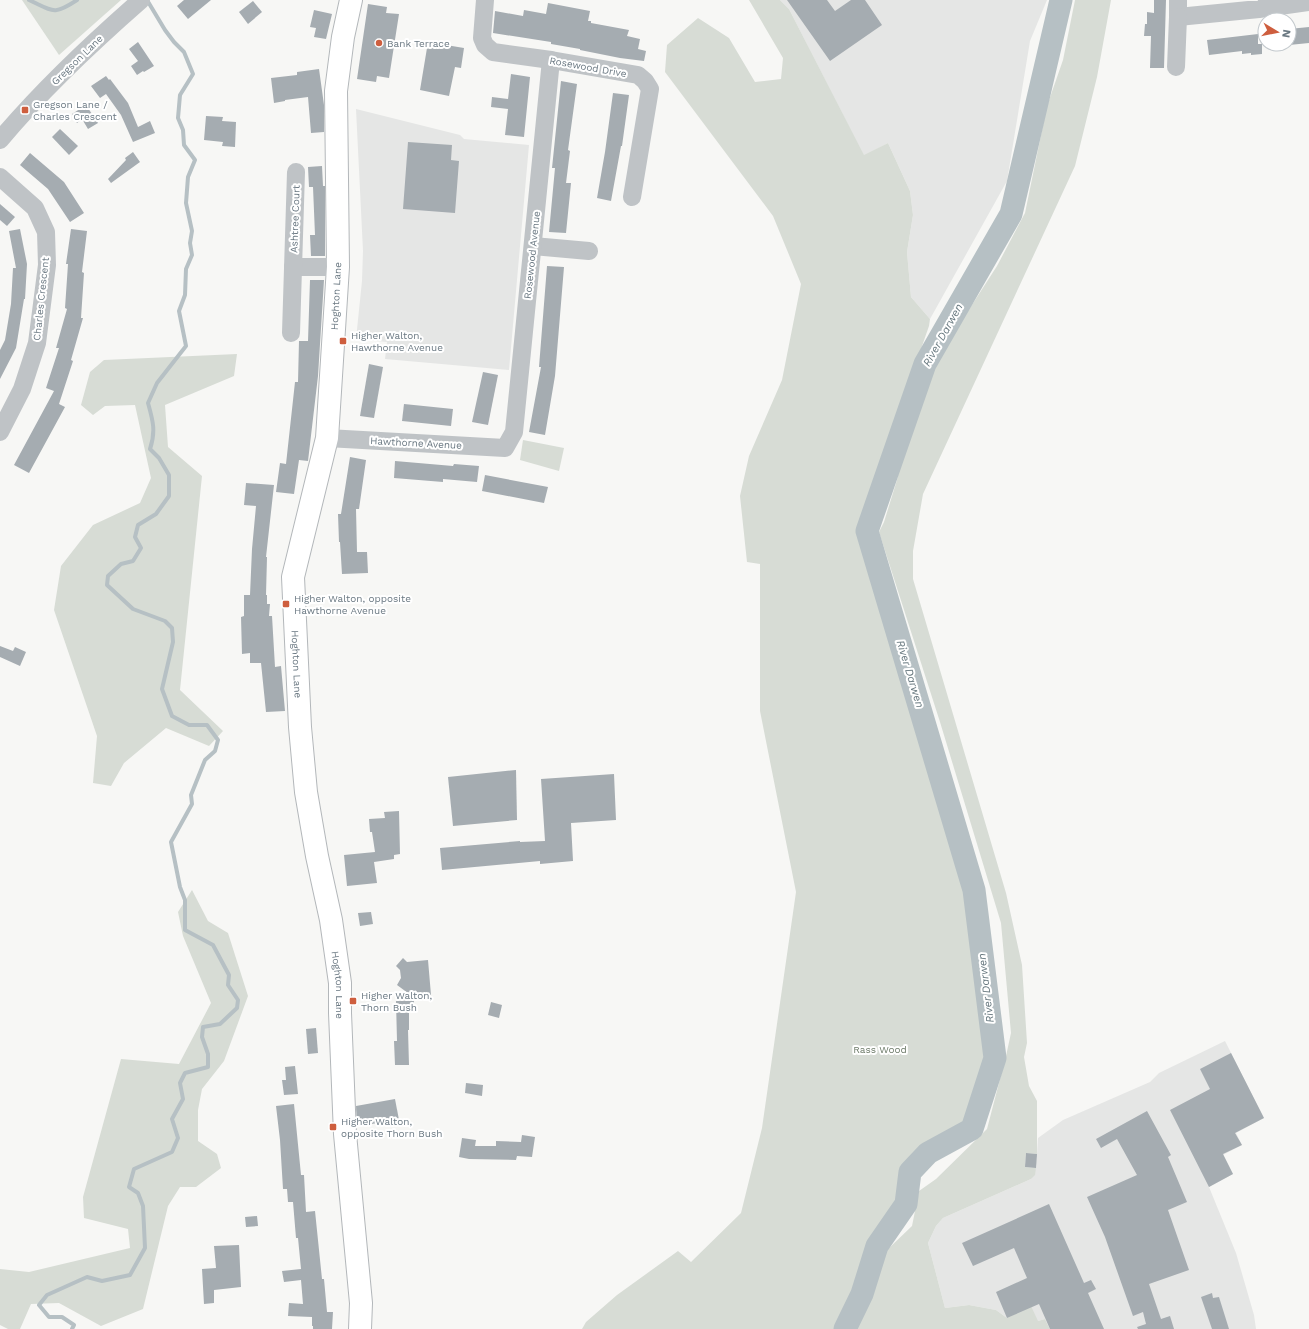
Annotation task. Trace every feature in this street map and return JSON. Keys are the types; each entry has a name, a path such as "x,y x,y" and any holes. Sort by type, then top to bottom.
{"main road":[{"name":"Hoghton Lane","path":"351,0 342,37 336,91 338,267 327,438 294,577 300,727 306,792 317,856 331,920 340,983 345,1134 361,1303 360,1329"}],"street":[{"name":"Gregson Lane","path":"0,140 62,73 141,0"},
{"name":"Rosewood Drive","path":"485,0 482,38 485,45 493,52 638,75 645,81 650,89 632,197"},
{"path":"1176,67 1178,9 1259,9 1309,2"},
{"name":"Rosewood Avenue","path":"505,448 514,432 551,60"},
{"name":"Ashtree Court","path":"291,334 296,172"},
{"name":"Charles Crescent","path":"0,177 34,208 46,232 47,265 37,343 22,389 0,432"},
{"path":"532,246 589,251"},
{"name":"Ashtree Court","path":"293,266 338,267"},
{"name":"Hawthorne Avenue","path":"327,438 505,448"}],"shaded area":[{"path":"780,0 1047,0 1030,41 1007,181 930,319 911,297 907,252 913,215 910,191 888,143 864,156 789,9"},
{"path":"356,109 460,135 464,139 529,145 509,370 385,359 387,342 356,339 362,281 363,251"},
{"path":"1225,1041 1264,1118 1236,1133 1242,1145 1223,1155 1233,1174 1209,1187 1236,1253 1254,1315 1256,1329 1050,1329 1045,1319 1038,1321 1007,1318 996,1310 969,1305 945,1308 928,1243 936,1226 943,1218 1031,1179 1036,1168 1025,1167 1026,1153 1037,1154 1038,1138 1063,1120 1150,1082 1159,1073"}],"green space":[{"path":"22,0 121,0 59,55"},
{"name":"Rass Wood","path":"749,0 780,0 789,9 864,155 888,143 910,191 913,215 907,252 911,297 930,319 929,326 857,532 966,893 988,1057 969,1126 928,1148 907,1171 902,1202 872,1244 858,1293 840,1329 582,1329 586,1322 617,1295 678,1251 691,1262 741,1213 762,1128 796,892 760,711 760,564 747,562 740,496 749,456 782,380 801,284 773,216 665,72 667,45 698,18 729,38 755,82 781,79 783,58"},
{"path":"1075,0 1111,0 1097,77 1075,166 923,494 913,551 913,579 1006,893 1022,965 1027,1043 1024,1057 1029,1086 1037,1101 1037,1154 1026,1153 1025,1167 1036,1168 1035,1175 1031,1179 943,1218 936,1226 928,1243 945,1308 969,1305 996,1310 1007,1318 1031,1306 1038,1321 1045,1319 1050,1329 851,1329 887,1250 912,1226 919,1191 936,1179 987,1129 1011,1033 1001,923 940,722 879,532 884,522 897,480 902,456 932,367 997,266 1025,213 1047,106 1063,60"},
{"path":"237,354 234,376 165,405 168,447 202,476 180,690 223,731 209,746 166,728 124,763 111,786 93,783 97,736 54,610 61,566 93,525 140,503 151,478 135,405 105,406 93,415 81,405 90,372 104,360"},
{"path":"523,440 564,448 559,471 520,460"},
{"path":"192,890 208,921 228,933 248,996 224,1061 202,1089 198,1110 198,1141 217,1154 221,1168 196,1187 180,1187 168,1206 143,1309 101,1326 59,1303 31,1304 20,1329 8,1329 0,1325 0,1269 29,1272 130,1248 128,1229 84,1218 83,1197 121,1059 179,1064 211,1003 183,936 178,912"}],"building":[{"path":"184,0 211,0 188,19 177,6"},
{"path":"787,0 827,0 835,11 851,0 865,0 882,25 830,61"},
{"path":"1154,0 1166,0 1164,68 1150,68 1151,36 1144,36 1145,24 1147,24 1147,12 1154,13"},
{"path":"253,1 262,12 248,24 239,12"},
{"path":"548,3 590,11 588,21 591,21 591,23 629,30 627,36 640,39 638,49 646,51 644,61 580,50 551,44 551,42 493,33 495,11 523,16 524,10 546,14"},
{"name":"Bank Terrace","path":"368,4 387,7 386,13 399,14 389,78 377,76 376,82 357,79"},
{"path":"314,10 332,14 326,39 314,37 316,28 310,27"},
{"path":"1309,27 1309,43 1297,44 1297,28"},
{"path":"1257,34 1257,52 1262,52 1262,54 1242,54 1242,51 1209,55 1207,40"},
{"path":"138,42 154,66 137,75 131,66 138,61 129,49"},
{"path":"428,42 464,48 461,68 455,67 449,96 420,90"},
{"path":"319,69 324,105 324,132 311,133 308,97 274,103 271,78 297,75 297,72"},
{"path":"511,74 530,77 524,137 505,135 508,109 491,107 492,97 508,99"},
{"path":"106,76 109,80 110,79 128,103 138,127 150,121 155,133 133,142 121,115 106,94 100,98 91,86"},
{"path":"561,81 577,84 568,150 570,151 566,183 571,183 566,233 549,232 555,168 552,168"},
{"path":"613,93 629,95 622,146 611,201 597,198"},
{"path":"86,105 98,123 88,129 82,119 77,123 72,114"},
{"path":"206,116 223,117 222,121 236,122 235,147 222,146 223,142 204,140"},
{"path":"60,129 78,146 69,155 52,137"},
{"path":"408,142 452,145 451,160 459,161 455,213 403,209"},
{"path":"133,152 140,162 111,183 108,179 126,160 125,158"},
{"path":"30,153 64,182 84,213 70,222 48,189 20,165"},
{"path":"322,166 323,186 325,186 325,256 311,256 310,235 315,235 313,187 309,187 308,167"},
{"path":"0,204 15,217 7,226 0,220"},
{"path":"20,229 27,264 25,299 16,348 0,379 0,350 5,340 11,304 13,268 16,268 9,231"},
{"path":"71,229 87,231 82,272 84,273 81,318 83,318 71,360 73,361 59,404 65,407 29,473 14,465 54,391 46,388 59,348 56,348 67,309 65,308 68,264 66,264"},
{"path":"547,266 564,267 555,376 545,435 529,432 541,367 539,367"},
{"path":"310,280 324,280 318,376 308,461 299,460 294,494 276,492 280,463 286,464 295,382 298,382 299,341 308,341"},
{"path":"369,364 383,367 374,418 360,416"},
{"path":"483,372 498,375 488,425 472,422"},
{"path":"404,404 453,409 451,426 402,421"},
{"path":"350,457 366,460 359,509 356,509 357,552 367,552 368,573 342,574 338,514 341,514"},
{"path":"395,461 453,466 454,464 479,466 477,482 443,479 443,482 394,478"},
{"path":"485,475 548,487 544,503 482,491"},
{"path":"246,483 274,485 266,557 266,595 267,604 270,604 269,616 272,616 275,667 281,666 285,711 266,712 261,663 250,663 250,653 242,654 241,617 244,616 244,595 250,595 256,506 244,505"},
{"path":"0,646 13,651 15,647 26,652 20,666 0,657"},
{"path":"516,770 517,820 453,826 448,777"},
{"path":"614,774 616,820 571,823 573,861 540,864 540,861 442,870 440,848 520,841 545,841 541,779"},
{"path":"399,811 400,854 394,855 394,859 374,862 377,883 347,886 344,855 375,852 372,832 370,832 369,819 385,818 384,812"},
{"path":"371,912 373,924 360,926 358,913"},
{"path":"403,958 407,962 428,960 431,995 412,996 397,985 401,978 400,970 396,966"},
{"path":"414,1000 414,1011 409,1011 409,1065 395,1065 394,1041 397,1041 396,1001"},
{"path":"491,1002 502,1005 499,1018 488,1015"},
{"path":"316,1028 318,1053 308,1054 306,1029"},
{"path":"1231,1053 1264,1118 1235,1133 1242,1145 1223,1154 1233,1174 1209,1187 1170,1110 1210,1089 1200,1069"},
{"path":"295,1066 298,1094 284,1095 282,1080 286,1080 285,1067"},
{"path":"466,1083 483,1085 482,1096 465,1093"},
{"path":"395,1099 399,1120 357,1126 356,1106"},
{"path":"294,1104 301,1175 304,1175 306,1212 315,1211 327,1312 333,1312 332,1329 313,1329 312,1317 288,1316 289,1303 303,1304 301,1280 284,1282 282,1271 301,1269 298,1238 296,1238 293,1202 288,1202 287,1189 283,1189 276,1106"},
{"path":"1147,1111 1171,1155 1168,1157 1187,1202 1168,1210 1189,1270 1149,1284 1161,1319 1170,1316 1174,1329 1138,1329 1137,1327 1146,1324 1143,1312 1133,1316 1105,1237 1087,1197 1137,1175 1117,1139 1101,1148 1096,1139"},
{"path":"522,1135 535,1137 532,1157 517,1156 516,1160 469,1159 459,1157 462,1138 476,1140 475,1146 496,1146 496,1141 521,1142"},
{"path":"1026,1153 1037,1154 1036,1168 1025,1167"},
{"path":"1049,1204 1084,1283 1091,1280 1096,1289 1088,1293 1104,1329 1050,1329 1039,1304 1007,1318 996,1292 1027,1278 1014,1248 973,1266 962,1243"},
{"path":"257,1216 258,1226 246,1227 245,1217"},
{"path":"239,1245 241,1287 214,1290 214,1303 204,1304 202,1269 216,1268 214,1246"},
{"path":"1212,1293 1213,1298 1219,1297 1229,1329 1212,1329 1201,1297"}],"waterway":[{"path":"29,0 53,10 63,8 77,0"},
{"path":"72,1329 74,1325 62,1317 49,1317 39,1305 47,1295 87,1277 102,1281 130,1275 145,1248 143,1206 138,1193 129,1187 134,1169 172,1152 178,1138 172,1119 183,1099 180,1083 185,1073 208,1067 208,1054 202,1037 203,1027 220,1024 237,1008 238,1000 228,985 229,975 213,945 185,930 185,900 180,887 171,842 192,804 191,795 205,760 215,751 218,740 207,725 189,725 172,716 162,689 173,642 172,628 165,621 133,609 107,585 108,576 121,564 133,561 141,548 135,537 138,525 156,514 169,496 169,475 159,458 150,449 153,437 153,426 148,403 157,383 186,346 179,311 185,295 186,269 192,255 190,243 192,231 186,203 188,177 195,160 184,145 183,130 178,118 180,95 193,74 184,52 165,30 147,0"},
{"name":"River Darwen","path":"845,1329 862,1294 877,1246 906,1204 910,1172 928,1153 972,1129 995,1058 974,890 867,531 925,364 1011,214 1061,0"}],"place":[{"name":"Bank Terrace","path":"379,43"},
{"name":"Gregson Lane / Charles Crescent","path":"25,110"},
{"name":"Higher Walton, Hawthorne Avenue","path":"343,341"},
{"name":"Higher Walton, opposite Hawthorne Avenue","path":"286,604"},
{"name":"Higher Walton, Thorn Bush","path":"353,1001"},
{"name":"Higher Walton, opposite Thorn Bush","path":"333,1127"}]}
